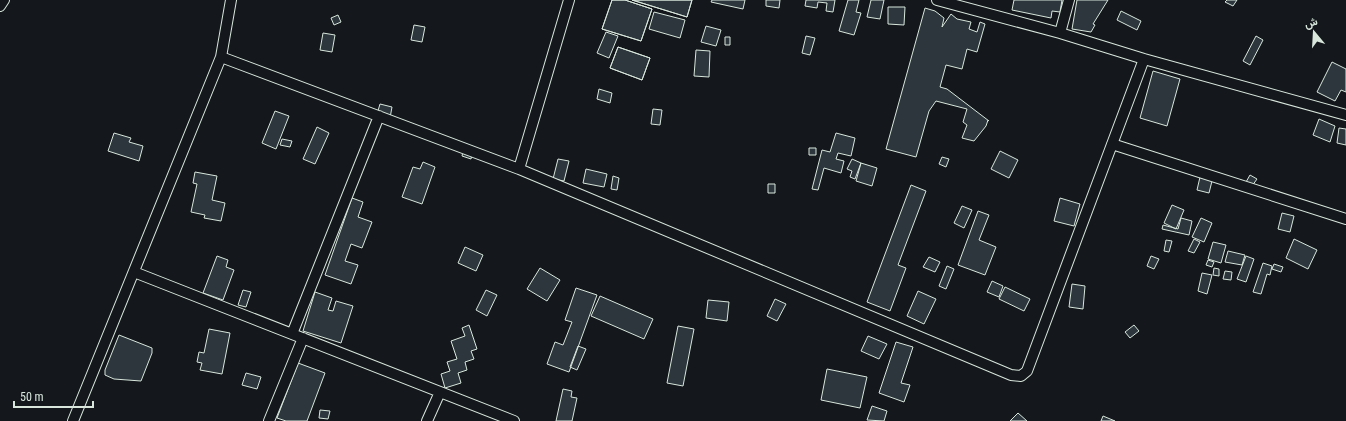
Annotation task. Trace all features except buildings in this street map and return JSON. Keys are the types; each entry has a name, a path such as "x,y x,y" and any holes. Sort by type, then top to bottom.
{"street":[{"path":"0,6 4,0"},
{"path":"73,421 221,57 231,0"},
{"path":"519,169 569,0"},
{"path":"937,0 1060,33 1144,59 1346,115"},
{"path":"1060,33 1069,0"},
{"path":"221,57 519,169 1011,375 1022,376 1027,371 1144,59"},
{"path":"292,334 379,116"},
{"path":"1112,144 1346,219"},
{"path":"134,272 514,421"},
{"path":"269,421 303,338"},
{"path":"427,421 440,392"}]}
